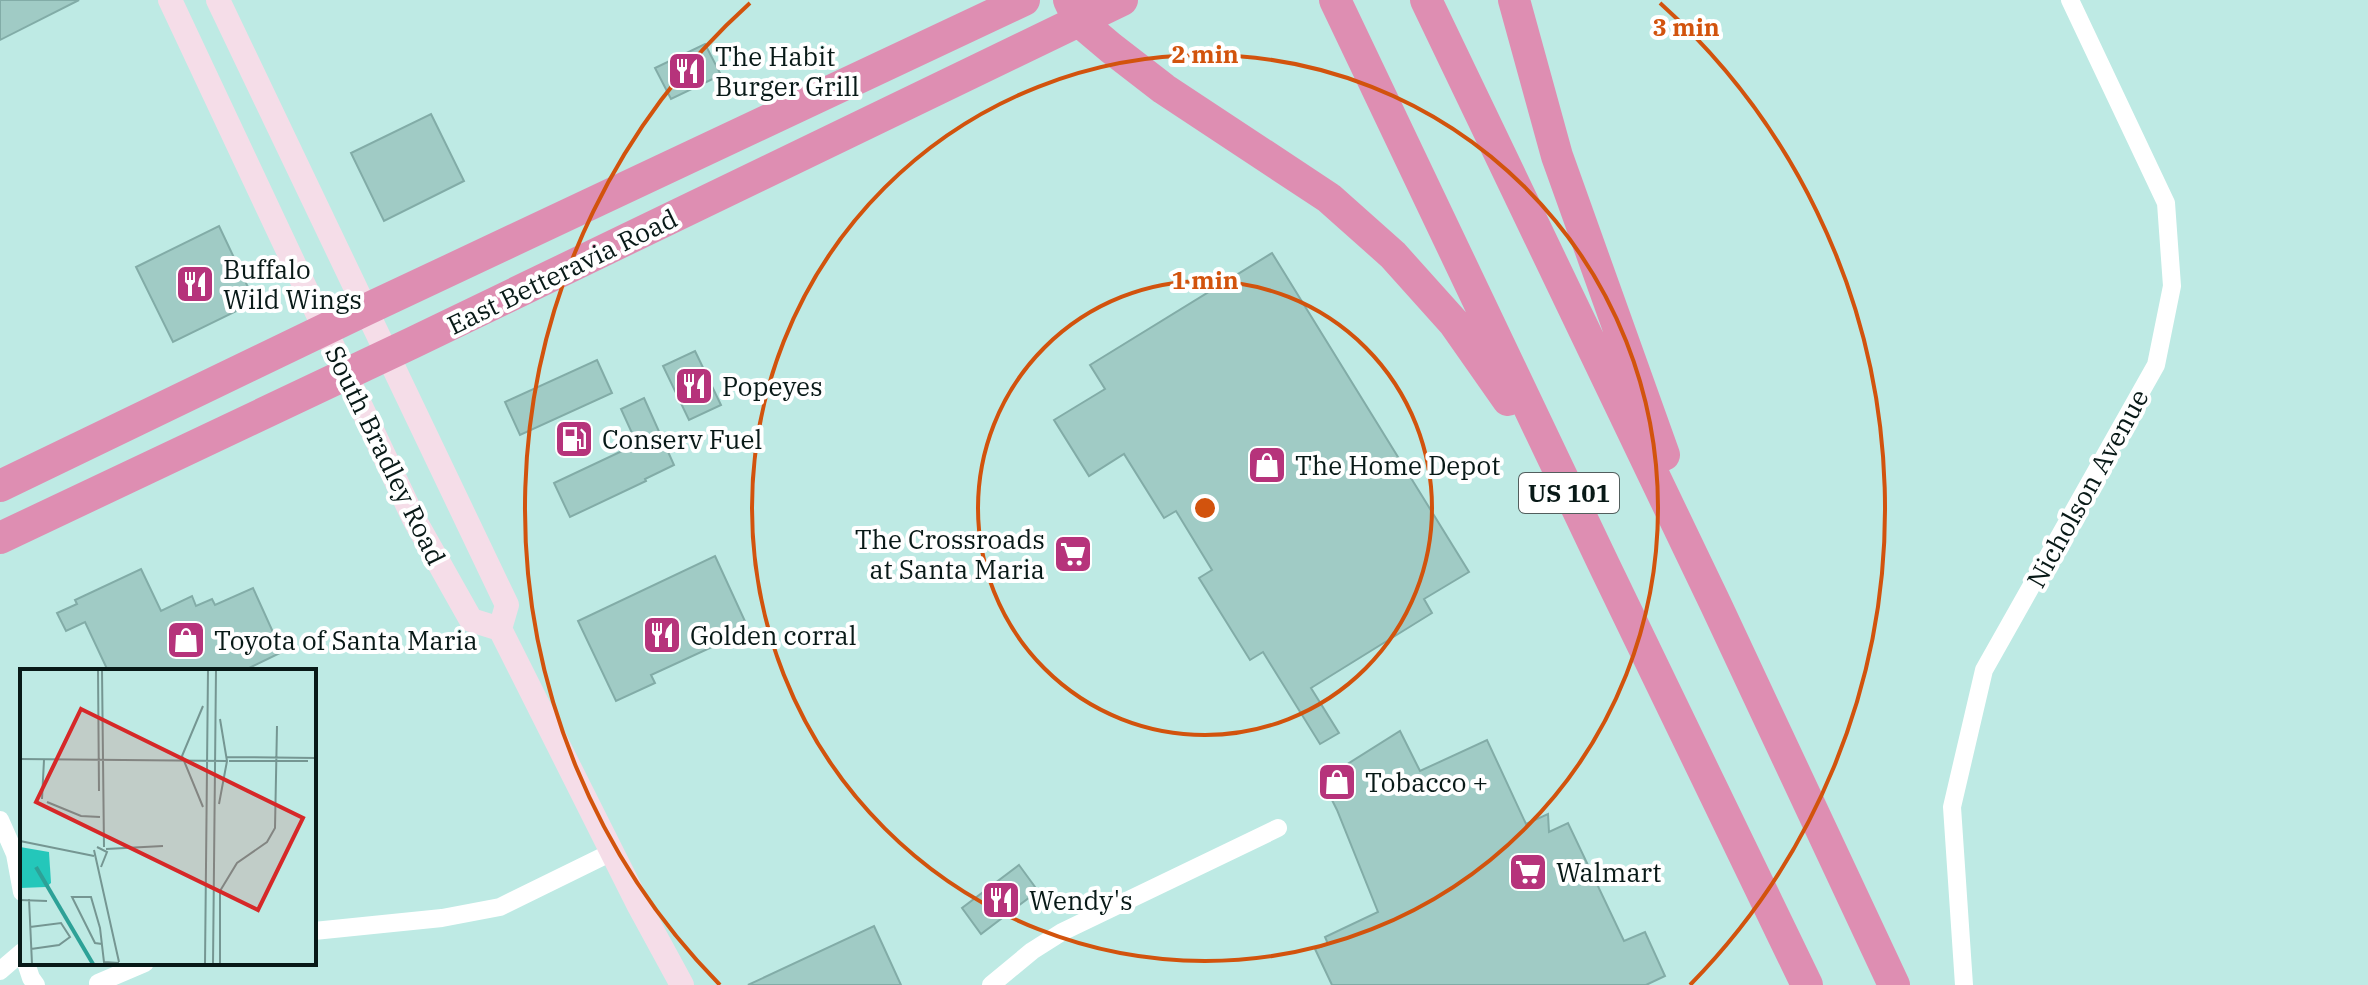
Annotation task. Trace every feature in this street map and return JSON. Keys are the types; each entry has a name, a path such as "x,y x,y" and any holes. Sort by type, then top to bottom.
{"highway":[{"name":"East Betteravia Road","path":"0,486 365,310 1024,0"},
{"name":"East Betteravia Road","path":"0,538 386,355 1074,10 1122,0"},
{"name":"US 101","path":"1335,0 1807,985"},
{"name":"US 101","path":"1426,0 1894,985"},
{"path":"1514,0 1557,156 1716,605"},
{"path":"1074,10 1111,48 1164,89 1329,198 1393,255 1454,323 1521,418 1604,565"}],"street":[{"name":"South Bradley Road","path":"170,0 413,517 471,620 500,629"},
{"name":"South Bradley Road","path":"218,0 507,605 500,629 682,985"},
{"name":"Nicholson Avenue","path":"1964,985 1952,807 1984,670 2156,365 2172,286 2166,203 2070,0"},
{"path":"0,820 18,857"},
{"path":"991,985 1032,951 1062,932 1278,828"},
{"path":"316,931 442,918 500,907 612,852"},
{"path":"0,971 20,954"},
{"path":"27,965 36,985"},
{"path":"97,984 105,965"},
{"path":"97,984 140,965"}],"building":[{"path":"0,0 79,0 0,40"},
{"path":"705,44 721,75 671,99 655,68"},
{"path":"431,114 464,181 384,221 351,153"},
{"name":"Buffalo Wild Wings","path":"219,226 255,302 173,342 136,267"},
{"name":"The Home Depot","path":"1272,253 1469,572 1424,599 1432,613 1311,688 1339,733 1320,744 1263,652 1250,660 1199,578 1212,570 1176,511 1164,518 1124,454 1089,476 1054,420 1105,389 1090,365"},
{"path":"695,351 721,405 689,420 663,366"},
{"path":"597,360 612,393 520,435 505,402"},
{"path":"644,398 674,465 570,517 554,483 637,444 621,409"},
{"path":"715,556 749,630 651,675 655,683 616,701 578,621"},
{"path":"141,569 161,611 192,596 196,606 212,599 215,605 253,588 282,652 247,669 107,669 85,622 66,631 57,613 77,604 75,600"},
{"path":"1400,731 1420,771 1487,740 1526,824 1548,814 1549,832 1568,823 1624,941 1645,932 1665,976 1646,985 1332,985 1315,949 1328,944 1325,937 1378,912 1322,780"},
{"path":"1019,865 1038,891 981,934 962,908"},
{"path":"874,926 901,985 748,985"}],"place":[{"name":"The Habit Burger Grill","path":"687,71"},
{"name":"Buffalo Wild Wings","path":"195,284"},
{"name":"Popeyes","path":"694,386"},
{"name":"Conserv Fuel","path":"574,439"},
{"name":"The Home Depot","path":"1267,465"},
{"name":"The Crossroads at Santa Maria","path":"1073,554"},
{"name":"Golden corral","path":"662,635"},
{"name":"Toyota of Santa Maria","path":"186,640"},
{"name":"Tobacco +","path":"1337,782"},
{"name":"Walmart","path":"1528,872"},
{"name":"Wendy's","path":"1001,900"}]}
